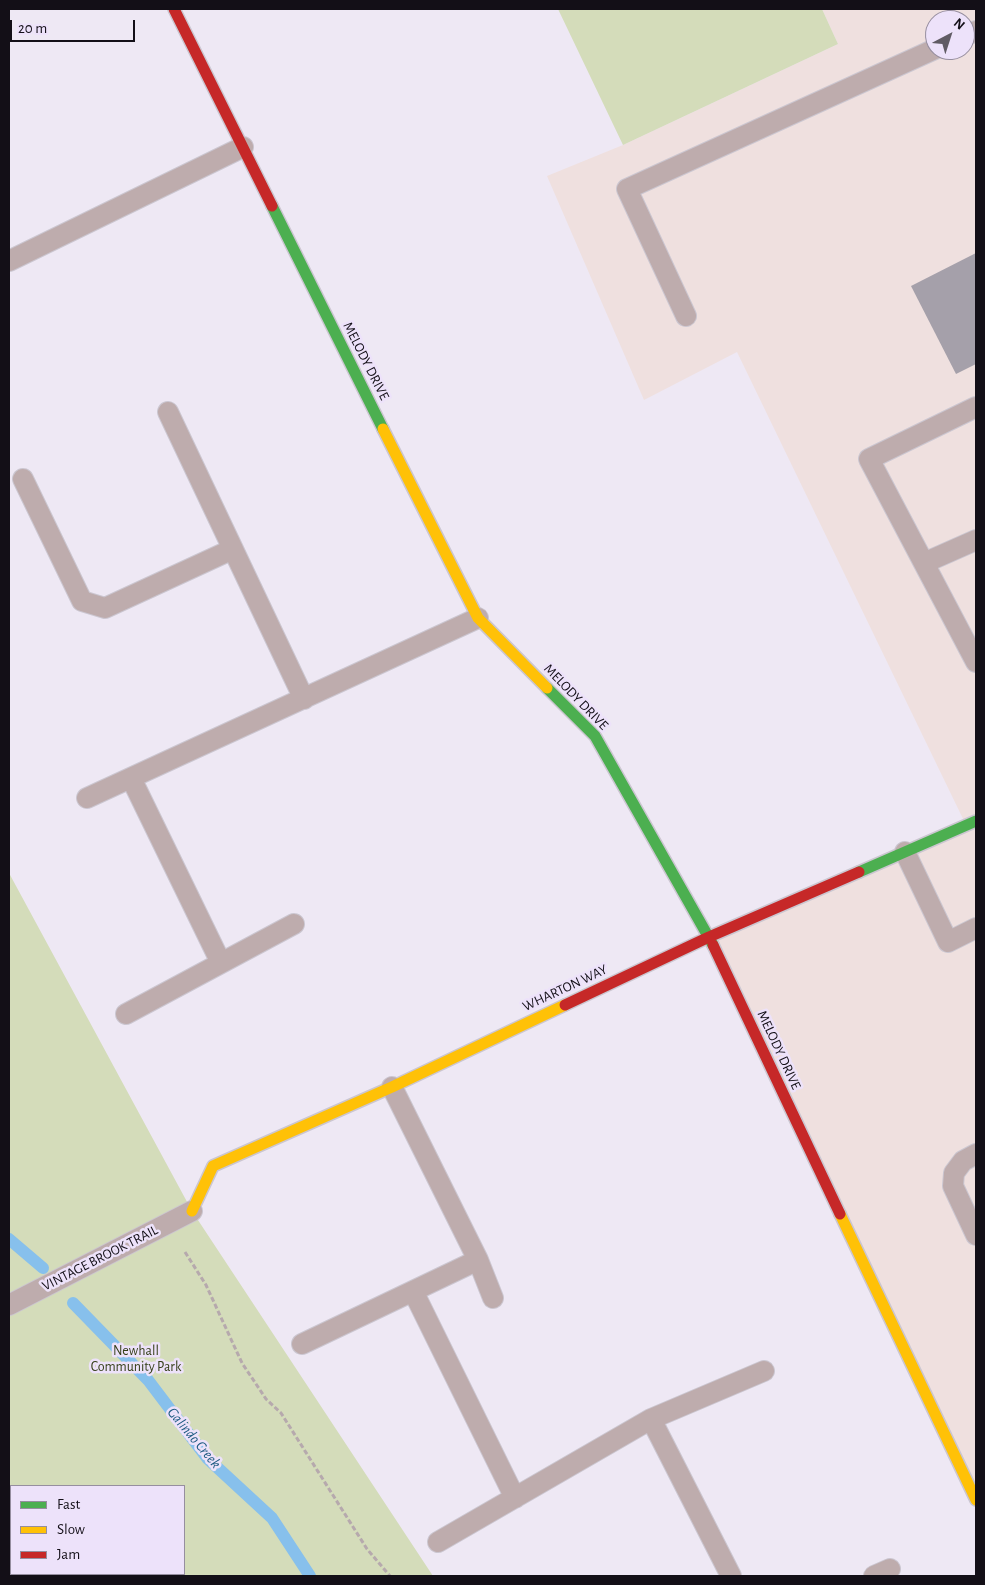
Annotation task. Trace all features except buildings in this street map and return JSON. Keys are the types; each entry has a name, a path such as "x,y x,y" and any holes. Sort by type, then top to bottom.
{"street":[{"name":"MELODY DRIVE","path":"174,9 478,618 595,736 709,937 976,1500"},
{"name":"WHARTON WAY","path":"192,1211 213,1166 392,1087 709,937 976,821"}],"lane":[{"path":"686,316 626,188 925,53"},
{"path":"9,261 242,147"},
{"path":"976,407 869,459 976,662"},
{"path":"168,412 304,698"},
{"path":"23,479 82,601 105,608 233,549"},
{"path":"924,563 976,540"},
{"path":"87,798 478,618"},
{"path":"131,778 221,963"},
{"path":"905,852 948,942 976,928"},
{"path":"126,1014 294,924"},
{"path":"392,1087 478,1260 493,1298"},
{"path":"976,1154 963,1161 954,1173 953,1186 976,1235"},
{"name":"VINTAGE BROOK TRAIL","path":"9,1305 192,1211"},
{"path":"302,1344 478,1260"},
{"path":"413,1291 515,1498"},
{"path":"438,1542 651,1419 764,1371"},
{"path":"651,1419 731,1576"}],"path":[{"path":"168,1223 206,1285 242,1363 266,1399 282,1413 367,1548 390,1576"}],"shaded area":[{"path":"822,9 976,9 976,1500 709,937 966,825 737,352 644,400 547,176 623,145 838,44"}],"green space":[{"path":"558,9 822,9 838,44 623,145"},
{"name":"Newhall Community Park","path":"9,873 192,1211 433,1576 9,1576"}],"waterway":[{"name":"Galindo Creek","path":"9,1239 43,1268"},
{"name":"Galindo Creek","path":"73,1303 148,1380 207,1458 272,1518 310,1576"}],"traffic: fast":[{"path":"272,206 383,429"},
{"path":"547,688 595,736 713,945"},
{"path":"859,872 976,821"}],"traffic: slow":[{"path":"383,429 478,618 547,688"},
{"path":"192,1211 213,1166 392,1087 565,1005"},
{"path":"840,1214 976,1500"}],"traffic: jam":[{"path":"174,9 272,206"},
{"path":"565,1005 709,937 859,872"},
{"path":"713,945 840,1214"}]}
